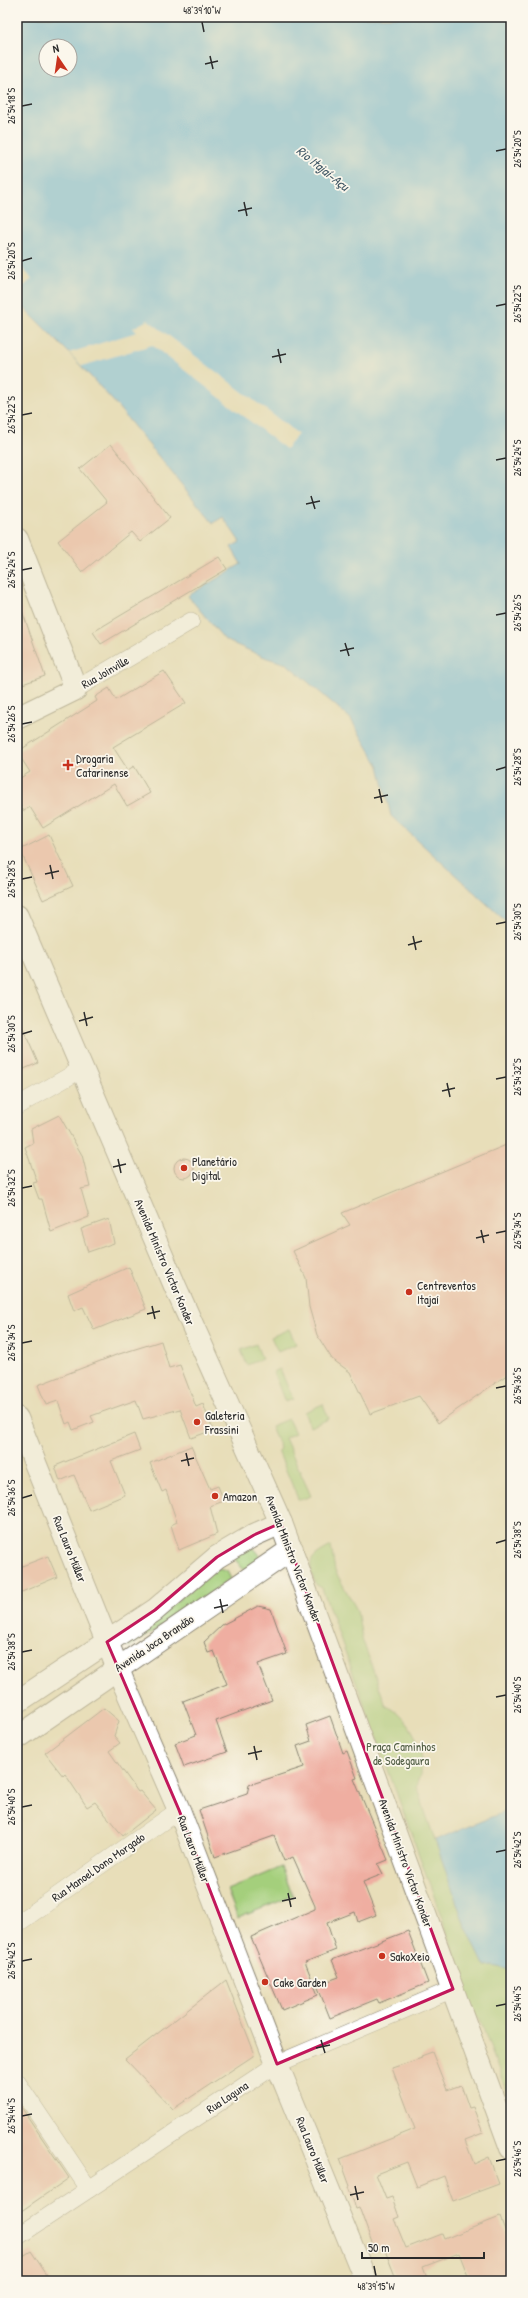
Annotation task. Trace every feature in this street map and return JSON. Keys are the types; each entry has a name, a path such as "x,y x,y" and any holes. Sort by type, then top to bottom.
{"main road":[{"path":"17,539 76,689"},
{"name":"Rua Joinville","path":"17,718 76,689"},
{"name":"Avenida Ministro Victor Konder","path":"17,916 175,1286 292,1549 511,2148"},
{"name":"Rua Lauro Müller","path":"17,1418 107,1642 179,1810 277,2064 366,2281"},
{"path":"17,1702 155,1610 217,1557 254,1535 281,1523"},
{"name":"Avenida Joca Brandão","path":"17,1738 292,1549"},
{"path":"217,1557 228,1558 236,1565 241,1574 240,1585"}],"street":[{"name":"Rua Joinville","path":"76,689 191,621"},
{"path":"17,1106 82,1069"},
{"name":"Rua Manoel Dono Morgado","path":"17,1924 179,1810"},
{"name":"Rua Laguna","path":"17,2237 277,2064 453,1989"},
{"path":"17,2082 89,2189"}],"highlighted area":[{"path":"281,1523 453,1989 277,2064 179,1810 107,1642 155,1610 217,1557 254,1535"}],"green space":[{"path":"289,1329 296,1344 278,1352 271,1337"},
{"path":"256,1344 262,1359 247,1365 241,1350"},
{"path":"280,1369 293,1399 285,1402 273,1372"},
{"path":"323,1404 329,1419 310,1427 304,1412"},
{"path":"288,1419 295,1433 285,1438 311,1496 300,1500 298,1499 278,1451 280,1448 271,1426"},
{"name":"Praça Caminhos de Sodegaura","path":"331,1546 335,1571 357,1610 362,1638 386,1706 400,1715 406,1722 412,1730 420,1748 422,1768 416,1786 464,1923 485,1967 493,1966 511,1970 511,2104 479,2017 473,2015 452,1957 454,1951 322,1588 315,1584 311,1570 312,1560 318,1554"},
{"path":"253,1547 263,1559 244,1570 233,1557"},
{"path":"218,1569 227,1571 231,1579 130,1647 125,1646 125,1641"},
{"path":"281,1867 293,1896 238,1918 227,1890"}],"water":[{"name":"Rio Itajaí-Açu","path":"17,17 511,17 511,926 391,816 379,766 350,718 287,664 267,658 225,640 188,596 241,564 231,547 240,542 223,517 213,523 114,402 69,353 17,301"},
{"path":"511,1809 511,1970 493,1966 485,1967 464,1923 435,1840"}],"pier":[{"path":"17,262 32,279 17,292"},
{"path":"148,320 298,434 286,449 152,345 82,366 69,353 137,332 133,328"}],"building":[{"path":"111,444 170,518 140,542 131,532 82,572 58,541 107,502 80,469"},
{"path":"219,557 227,569 101,644 93,632"},
{"path":"19,602 45,676 17,686 17,603"},
{"path":"164,671 186,703 113,747 128,770 134,766 150,793 127,806 114,784 43,828 30,807 24,811 17,801 17,780 30,772 17,752 97,701 95,697 109,688 116,700"},
{"path":"49,835 73,886 43,900 20,850"},
{"path":"17,1015 38,1063 17,1072"},
{"path":"59,1115 82,1155 90,1187 81,1189 89,1217 51,1232 42,1199 39,1199 33,1183 37,1182 25,1147 33,1143 31,1129"},
{"name":"Centreventos Itajaí","path":"511,1143 511,1372 438,1423 419,1396 370,1414 350,1372 332,1359 317,1335 309,1307 306,1278 293,1251 350,1225 342,1213"},
{"name":"Planetário Digital","path":"184,1158 191,1161 194,1168 191,1175 184,1178 177,1175 174,1168 177,1161"},
{"path":"109,1219 114,1243 88,1252 81,1229"},
{"path":"129,1267 146,1309 94,1330 83,1307 74,1311 68,1294"},
{"path":"161,1341 169,1368 180,1365 196,1407 203,1404 213,1430 191,1438 180,1409 143,1419 136,1400 91,1416 94,1422 73,1430 70,1422 66,1424 58,1401 46,1405 38,1385 116,1355"},
{"path":"134,1434 140,1450 111,1461 125,1495 89,1510 74,1475 60,1481 55,1466"},
{"path":"191,1446 210,1489 218,1486 224,1501 210,1506 217,1534 179,1550 171,1525 177,1522 166,1490 162,1492 150,1463"},
{"path":"48,1556 57,1577 17,1594 17,1568"},
{"path":"258,1606 271,1609 287,1654 258,1664 272,1700 216,1721 227,1752 184,1767 175,1743 196,1735 183,1701 227,1684 214,1651 208,1653 204,1642 222,1625"},
{"path":"104,1708 119,1721 114,1736 120,1743 109,1751 138,1792 140,1791 156,1810 123,1836 95,1802 87,1807 65,1774 63,1776 45,1753"},
{"path":"330,1716 343,1753 347,1751 357,1778 354,1779 388,1860 378,1864 383,1874 363,1882 376,1915 358,1922 355,1912 327,1923 336,1950 305,1962 318,1995 282,2010 251,1937 315,1909 315,1906 293,1857 284,1861 274,1836 215,1857 199,1810 247,1794 249,1785 304,1767 297,1746 311,1741 306,1725"},
{"path":"408,1931 428,1983 379,2003 377,1999 330,2018 317,1985 339,1977 332,1960"},
{"path":"226,1980 254,2052 253,2056 173,2109 125,2059"},
{"path":"432,2052 447,2090 461,2085 469,2108 473,2107 483,2133 465,2140 474,2164 489,2157 499,2184 453,2201 444,2176 417,2187 407,2162 376,2174 386,2199 392,2197 399,2217 394,2219 406,2248 442,2234 444,2239 500,2217 511,2246 511,2281 470,2281 459,2253 423,2267 428,2281 397,2281 384,2248 375,2251 359,2207 356,2208 348,2187 350,2186 340,2159 415,2129 392,2068 422,2058 421,2056"},
{"path":"17,2101 69,2178 17,2214"},
{"path":"31,2251 51,2281 17,2281 17,2260"}],"place":[{"name":"Drogaria Catarinense","path":"68,765"},
{"name":"Planetário Digital","path":"184,1168"},
{"name":"Centreventos Itajaí","path":"409,1292"},
{"name":"Galeteria Frassini","path":"197,1422"},
{"name":"Amazon","path":"215,1496"},
{"name":"SakoXeio","path":"382,1956"},
{"name":"Cake Garden","path":"265,1982"}]}
